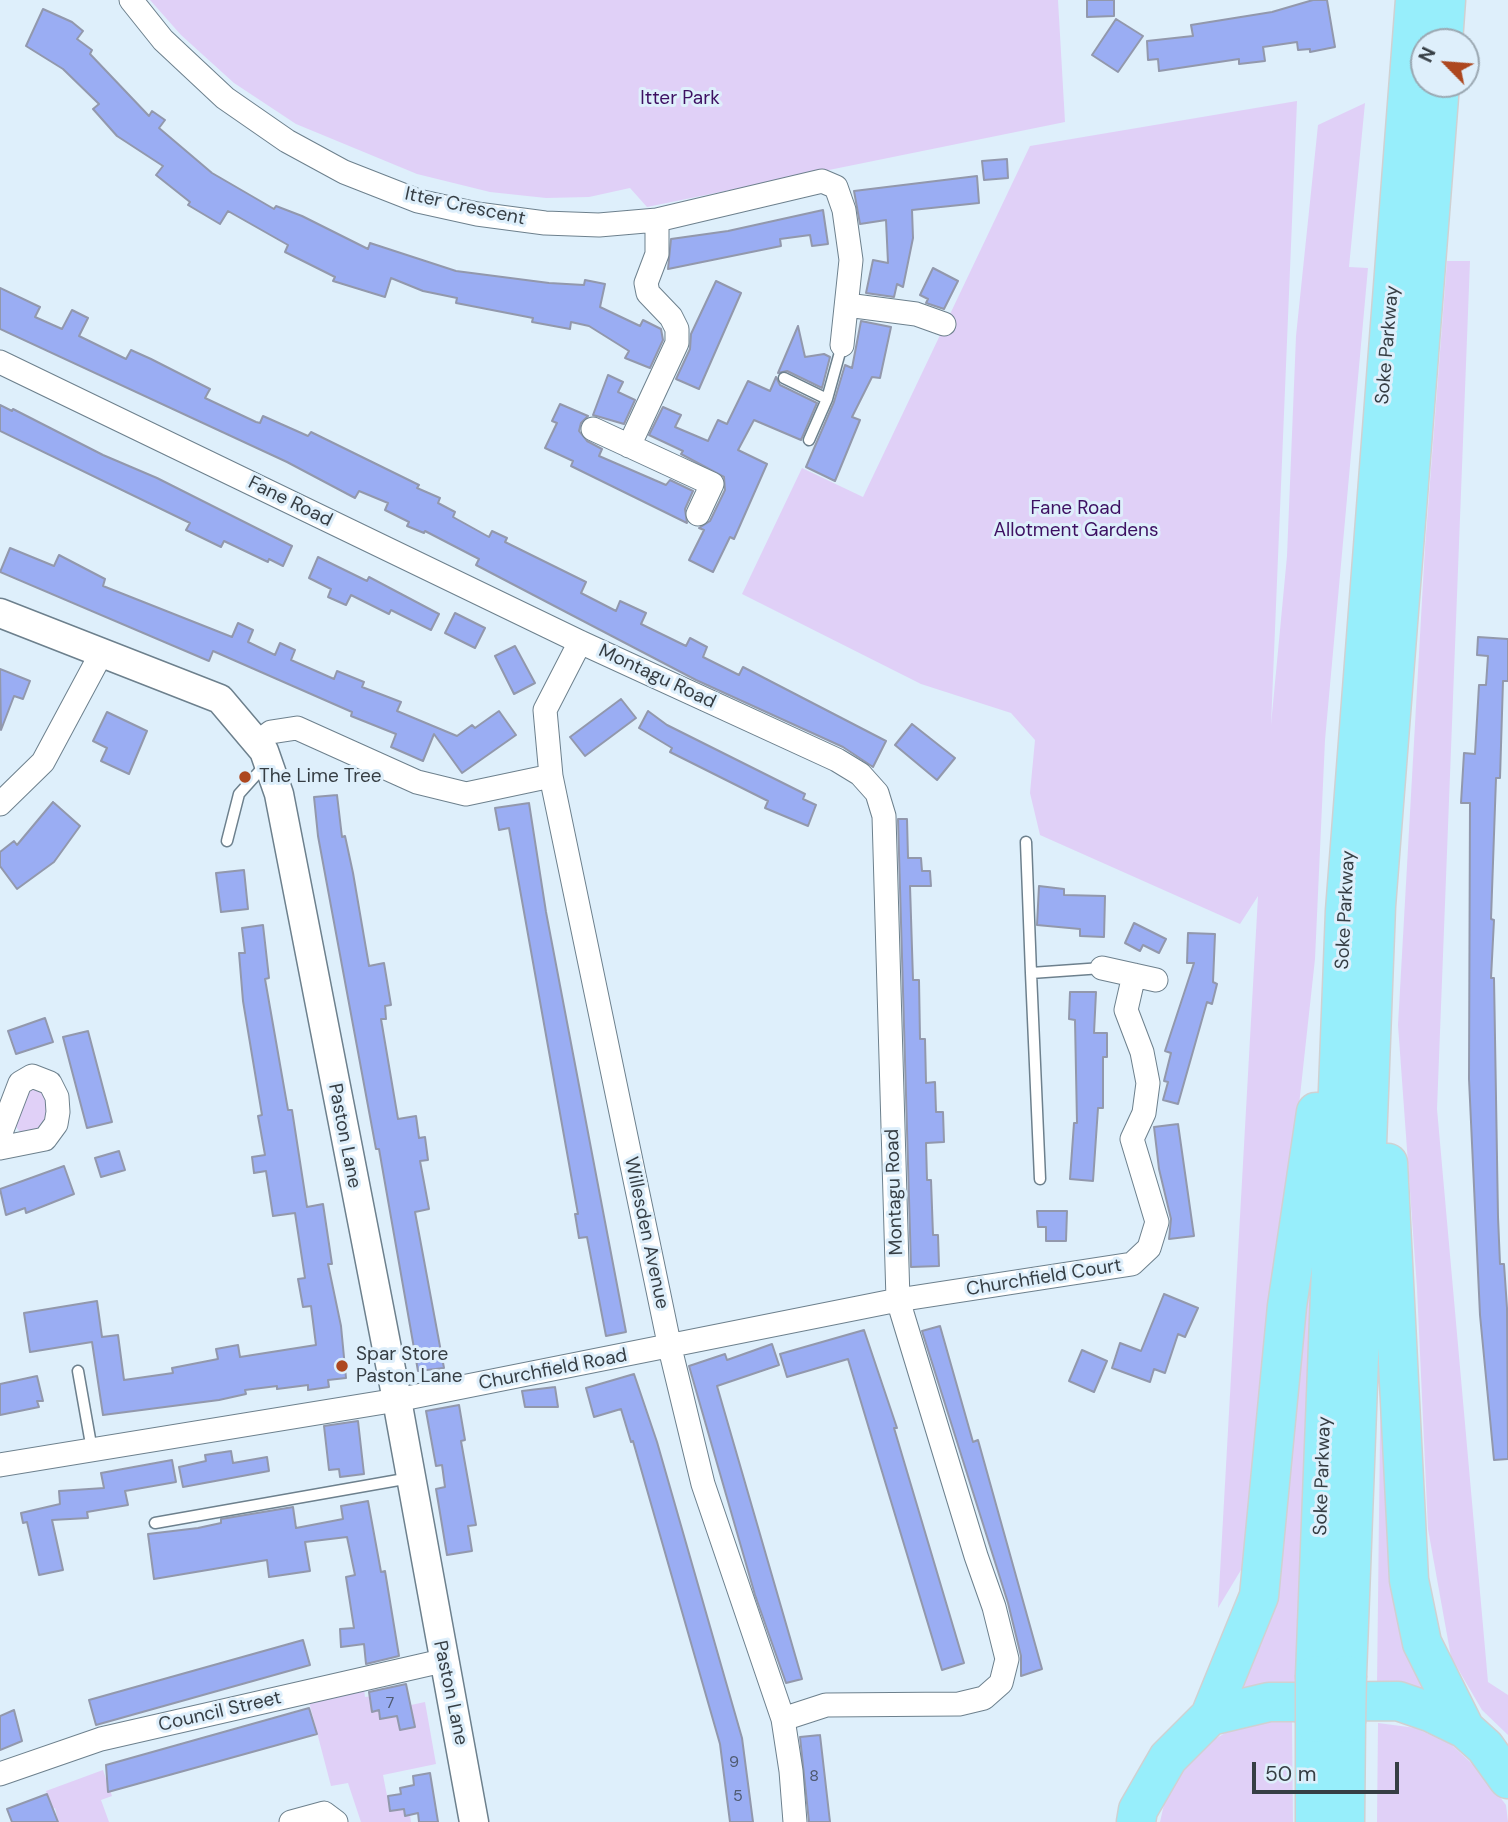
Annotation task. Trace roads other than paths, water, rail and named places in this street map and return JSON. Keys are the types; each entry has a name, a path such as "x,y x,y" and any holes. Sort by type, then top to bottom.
{"highway":[{"name":"Soke Parkway","path":"1345,1822 1331,1723 1331,1675 1360,909 1415,0"},
{"path":"1444,28 1446,0"},
{"name":"Soke Parkway","path":"1360,909 1439,98"},
{"path":"1132,1818 1168,1758 1210,1716 1259,1596 1287,1306 1360,909"},
{"path":"1360,909 1409,1580 1422,1643 1465,1729"},
{"path":"1210,1716 1269,1702 1398,1701 1430,1712 1465,1729 1485,1746 1508,1779"},
{"name":"Soke Parkway","path":"1315,1822 1331,1723"}],"street":[{"name":"Itter Crescent","path":"131,0 163,40 225,98 287,141 344,172 418,201 477,214 572,224 657,220 822,181 836,187 844,210 851,260 848,305"},
{"path":"629,446 677,342 677,329 671,317 648,293 646,282 657,254 657,220"},
{"path":"842,345 848,305 916,314 944,324"},
{"name":"Fane Road","path":"0,362 580,642"},
{"path":"593,429 712,484 698,514"},
{"name":"Paston Lane","path":"0,613 220,699 263,753 279,794 397,1400 442,1661 474,1822"},
{"name":"Willesden Avenue","path":"580,642 545,710 551,776 670,1348 703,1484 782,1719 792,1771 795,1822"},
{"name":"Montagu Road","path":"580,642 837,760 860,774 877,793 884,816 898,1300 997,1617 1007,1659 1001,1683 984,1698 959,1704 826,1705 782,1719"},
{"path":"0,804 43,762 101,654"},
{"path":"263,753 271,732 297,728 417,782 466,794 551,776"},
{"name":"Churchfield Court","path":"898,1300 1132,1264 1149,1248 1157,1222 1132,1139 1144,1113 1148,1083 1142,1052 1126,1010 1145,977 1102,968"},
{"path":"0,1135 20,1083 32,1076 50,1083 57,1097 56,1125 45,1139 0,1148"},
{"name":"Churchfield Road","path":"0,1465 397,1400 670,1348 898,1300"},
{"name":"Council Street","path":"0,1774 101,1739 442,1661"},
{"path":"291,1822 324,1813 336,1822"}],"lane":[{"path":"809,440 827,399 842,345"},
{"path":"784,378 827,399"},
{"path":"227,841 239,794 263,753"},
{"path":"1027,842 1040,1179"},
{"path":"1031,973 1102,968"},
{"path":"78,1371 92,1450"},
{"path":"155,1522 410,1478"}],"place":[{"name":"The Lime Tree","path":"245,777"},
{"name":"Spar Store Paston Lane","path":"342,1366"}],"park label":[{"name":"Itter Park","path":"680,99"},
{"name":"Fane Road Allotment Gardens","path":"1076,520"}]}
